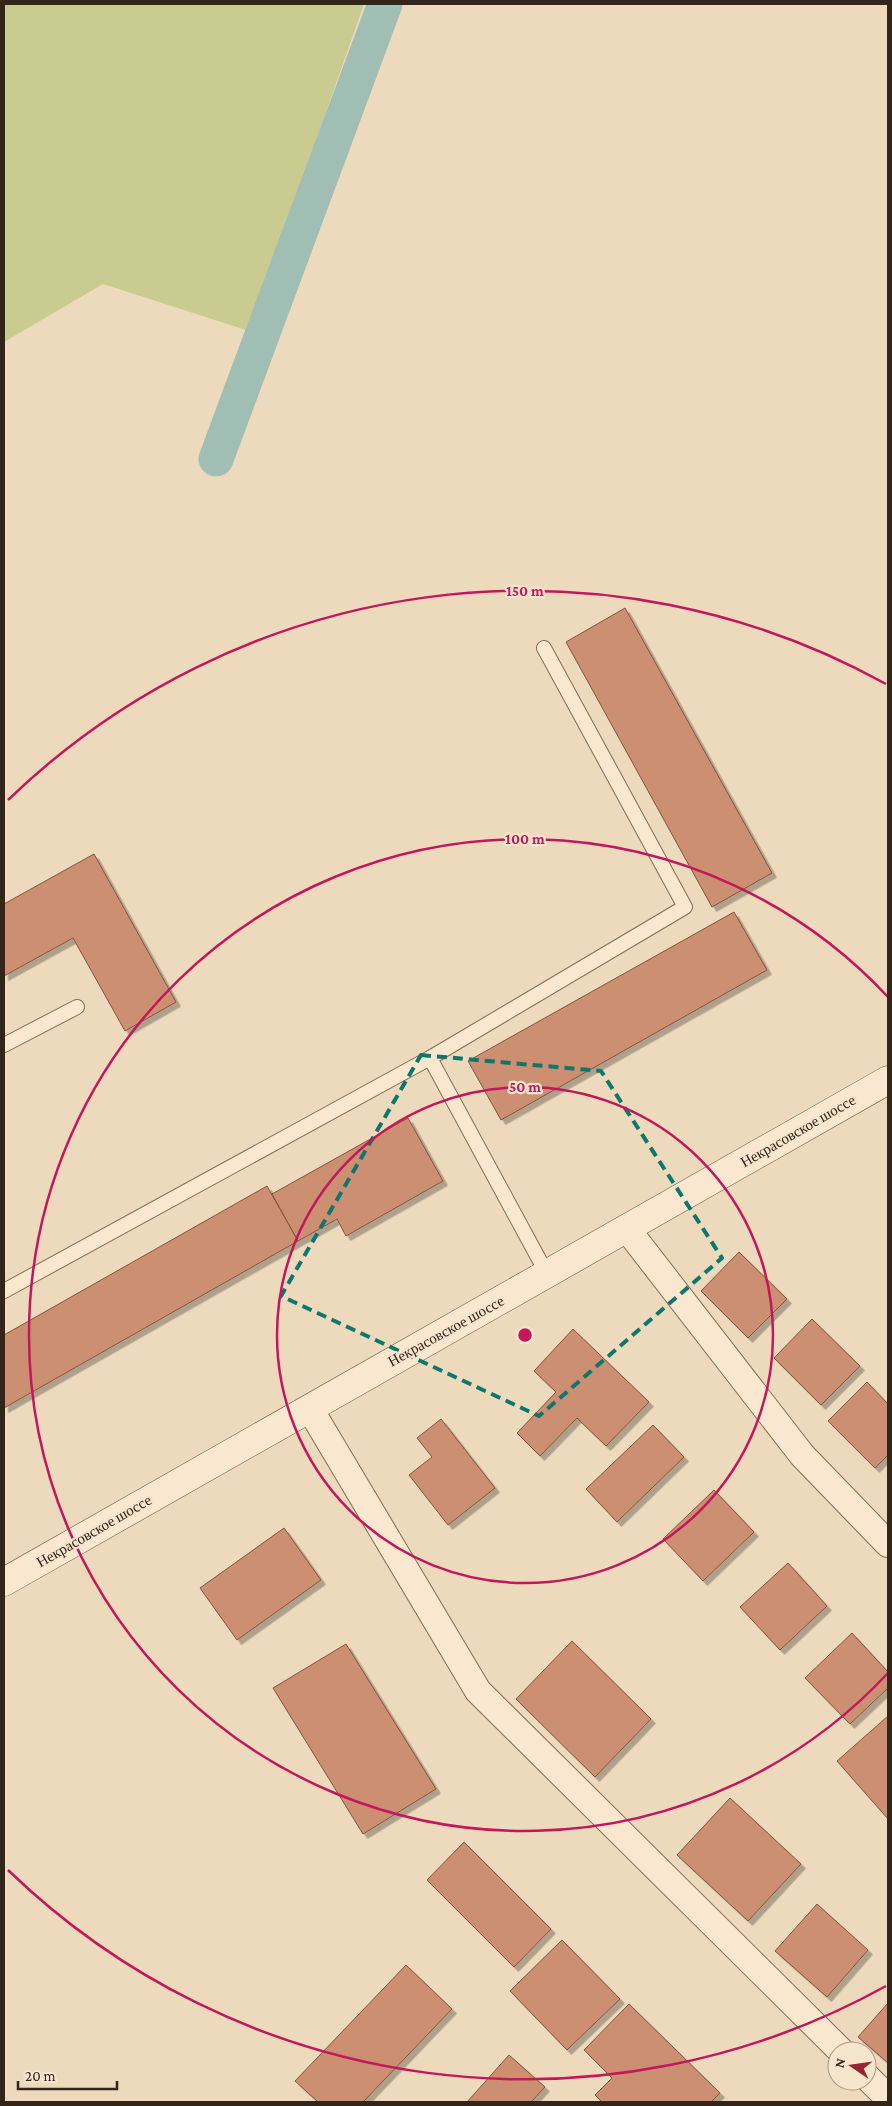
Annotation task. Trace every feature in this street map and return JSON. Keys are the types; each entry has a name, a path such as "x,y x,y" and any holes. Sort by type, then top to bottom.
{"main road":[{"name":"Некрасовское шоссе","path":"4,1582 887,1082"}],"street":[{"path":"627,1229 802,1455 888,1544"},
{"path":"310,1408 478,1691 831,2041"},
{"path":"877,2087 888,2098"}],"lane":[{"path":"4,1291 430,1058 685,907 544,648"},
{"path":"4,1045 77,1007"},
{"path":"430,1058 547,1274"}],"highlighted area":[{"path":"421,1055 601,1071 722,1258 539,1416 281,1296"}],"green space":[{"path":"4,4 364,4 249,331 103,284 4,342"}],"building":[{"path":"625,608 772,873 712,907 566,642"},
{"path":"94,854 176,1002 125,1031 73,938 4,976 4,904"},
{"path":"734,912 767,970 501,1120 468,1061"},
{"path":"408,1118 443,1181 346,1236 337,1219 298,1241 272,1194"},
{"path":"267,1186 298,1241 4,1408 4,1335"},
{"path":"739,1252 787,1299 748,1338 701,1291"},
{"path":"812,1319 860,1366 821,1405 774,1358"},
{"path":"573,1329 649,1402 606,1446 577,1418 540,1456 517,1433 556,1392 534,1371"},
{"path":"867,1382 888,1404 888,1455 875,1468 828,1421"},
{"path":"441,1419 495,1488 448,1525 409,1475 432,1457 417,1438"},
{"path":"653,1425 684,1457 617,1522 586,1489"},
{"path":"714,1490 754,1532 703,1581 663,1539"},
{"path":"284,1528 321,1580 237,1640 200,1588"},
{"path":"788,1563 827,1606 780,1650 740,1607"},
{"path":"852,1633 888,1672 888,1688 850,1724 805,1678"},
{"path":"572,1641 651,1719 595,1777 516,1699"},
{"path":"346,1644 436,1789 363,1834 273,1688"},
{"path":"888,1716 888,1819 837,1761"},
{"path":"730,1798 801,1864 748,1921 677,1855"},
{"path":"464,1842 551,1929 514,1967 427,1880"},
{"path":"817,1904 868,1950 827,1997 775,1951"},
{"path":"562,1940 620,1999 567,2050 510,1991"},
{"path":"406,1965 452,2009 363,2102 318,2102 295,2081"},
{"path":"888,2003 888,2063 877,2053 877,2041 863,2041 858,2037"},
{"path":"629,2004 720,2093 711,2102 602,2102 595,2095 612,2078 584,2050"},
{"path":"509,2055 545,2087 531,2102 467,2102"}],"waterway":[{"path":"216,459 385,4"}]}
